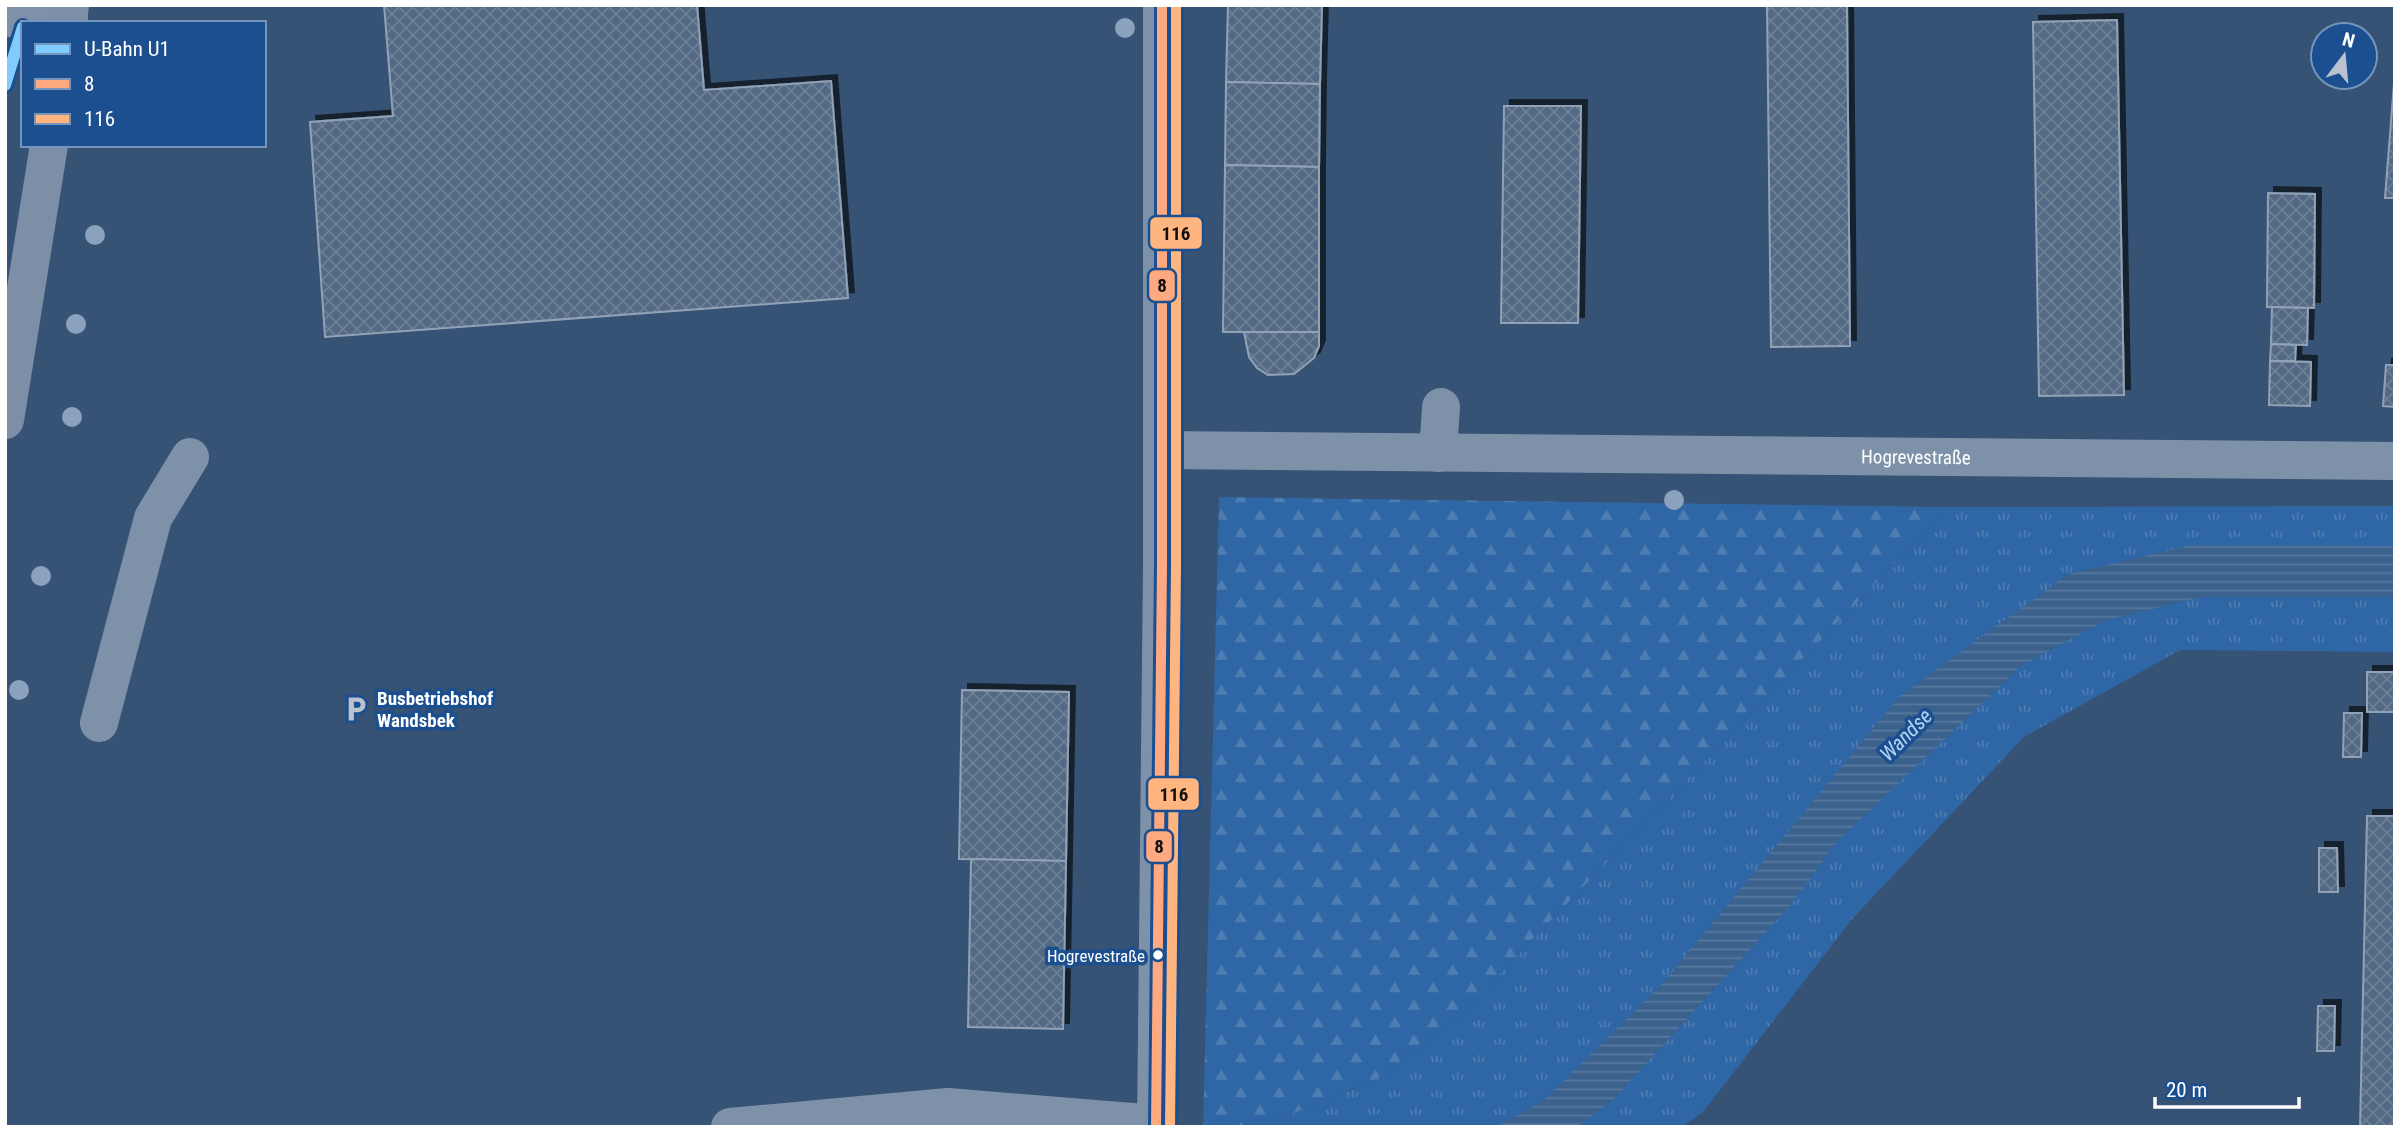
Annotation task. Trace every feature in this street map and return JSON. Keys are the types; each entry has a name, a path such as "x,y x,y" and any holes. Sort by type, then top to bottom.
{"main road":[{"path":"5,420 48,147"}],"street":[{"path":"730,1127 948,1107 1157,1126 1162,5"},
{"path":"5,18 69,15"},
{"path":"1438,453 1441,407"},
{"name":"Hogrevestraße","path":"1162,450 2395,461"},
{"path":"99,723 153,518 190,457"}],"green space":[{"path":"1219,497 1949,507 1458,1017 1376,1079 1261,1127 1203,1127"},
{"path":"2395,506 2395,652 2180,650 2024,737 1853,918 1703,1112 1682,1127 1261,1127 1376,1079 1458,1017 1949,507"}],"water":[{"name":"Wandse","path":"2192,545 2395,546 2395,597 2202,597 2106,620 2021,666 1838,841 1789,907 1614,1099 1577,1127 1496,1127 1543,1101 1663,983 1899,697 2068,574"}],"building":[{"path":"384,5 697,5 704,90 831,81 848,298 325,337 310,122 393,116"},
{"path":"1228,5 1322,5 1320,84 1226,82"},
{"path":"1767,5 1847,5 1850,346 1771,347"},
{"path":"2117,20 2124,395 2039,396 2033,22"},
{"path":"1226,82 1320,84 1319,167 1225,165"},
{"path":"2394,83 2395,198 2385,198"},
{"path":"1504,106 1581,106 1578,323 1501,323"},
{"path":"1225,165 1319,167 1319,332 1223,332"},
{"path":"2268,193 2315,194 2314,308 2267,307"},
{"path":"2272,307 2308,308 2307,345 2271,344"},
{"path":"1244,332 1319,332 1319,346 1314,358 1294,374 1268,375 1257,368 1249,357"},
{"path":"2271,344 2296,345 2295,361 2270,361"},
{"path":"2270,361 2311,362 2310,406 2269,405"},
{"path":"2386,365 2395,365 2395,407 2383,406"},
{"path":"2367,672 2395,672 2395,712 2367,712"},
{"path":"962,690 1069,692 1066,861 959,859"},
{"path":"2344,713 2362,713 2361,757 2343,757"},
{"path":"2367,816 2395,816 2395,1127 2360,1127"},
{"path":"2319,848 2337,848 2338,892 2319,892"},
{"path":"971,859 1066,861 1063,1029 968,1027"},
{"path":"2318,1006 2335,1006 2334,1051 2317,1051"}],"metro line":[{"name":"U1","path":"5,85 21,33"}],"transit line":[{"name":"8","path":"1156,1127 1162,565 1162,5"},
{"name":"116","path":"1170,1127 1176,565 1176,5"}],"place":[{"name":"Busbetriebshof Wandsbek","path":"356,709"},
{"name":"Hogrevestraße","path":"1158,955"}]}
